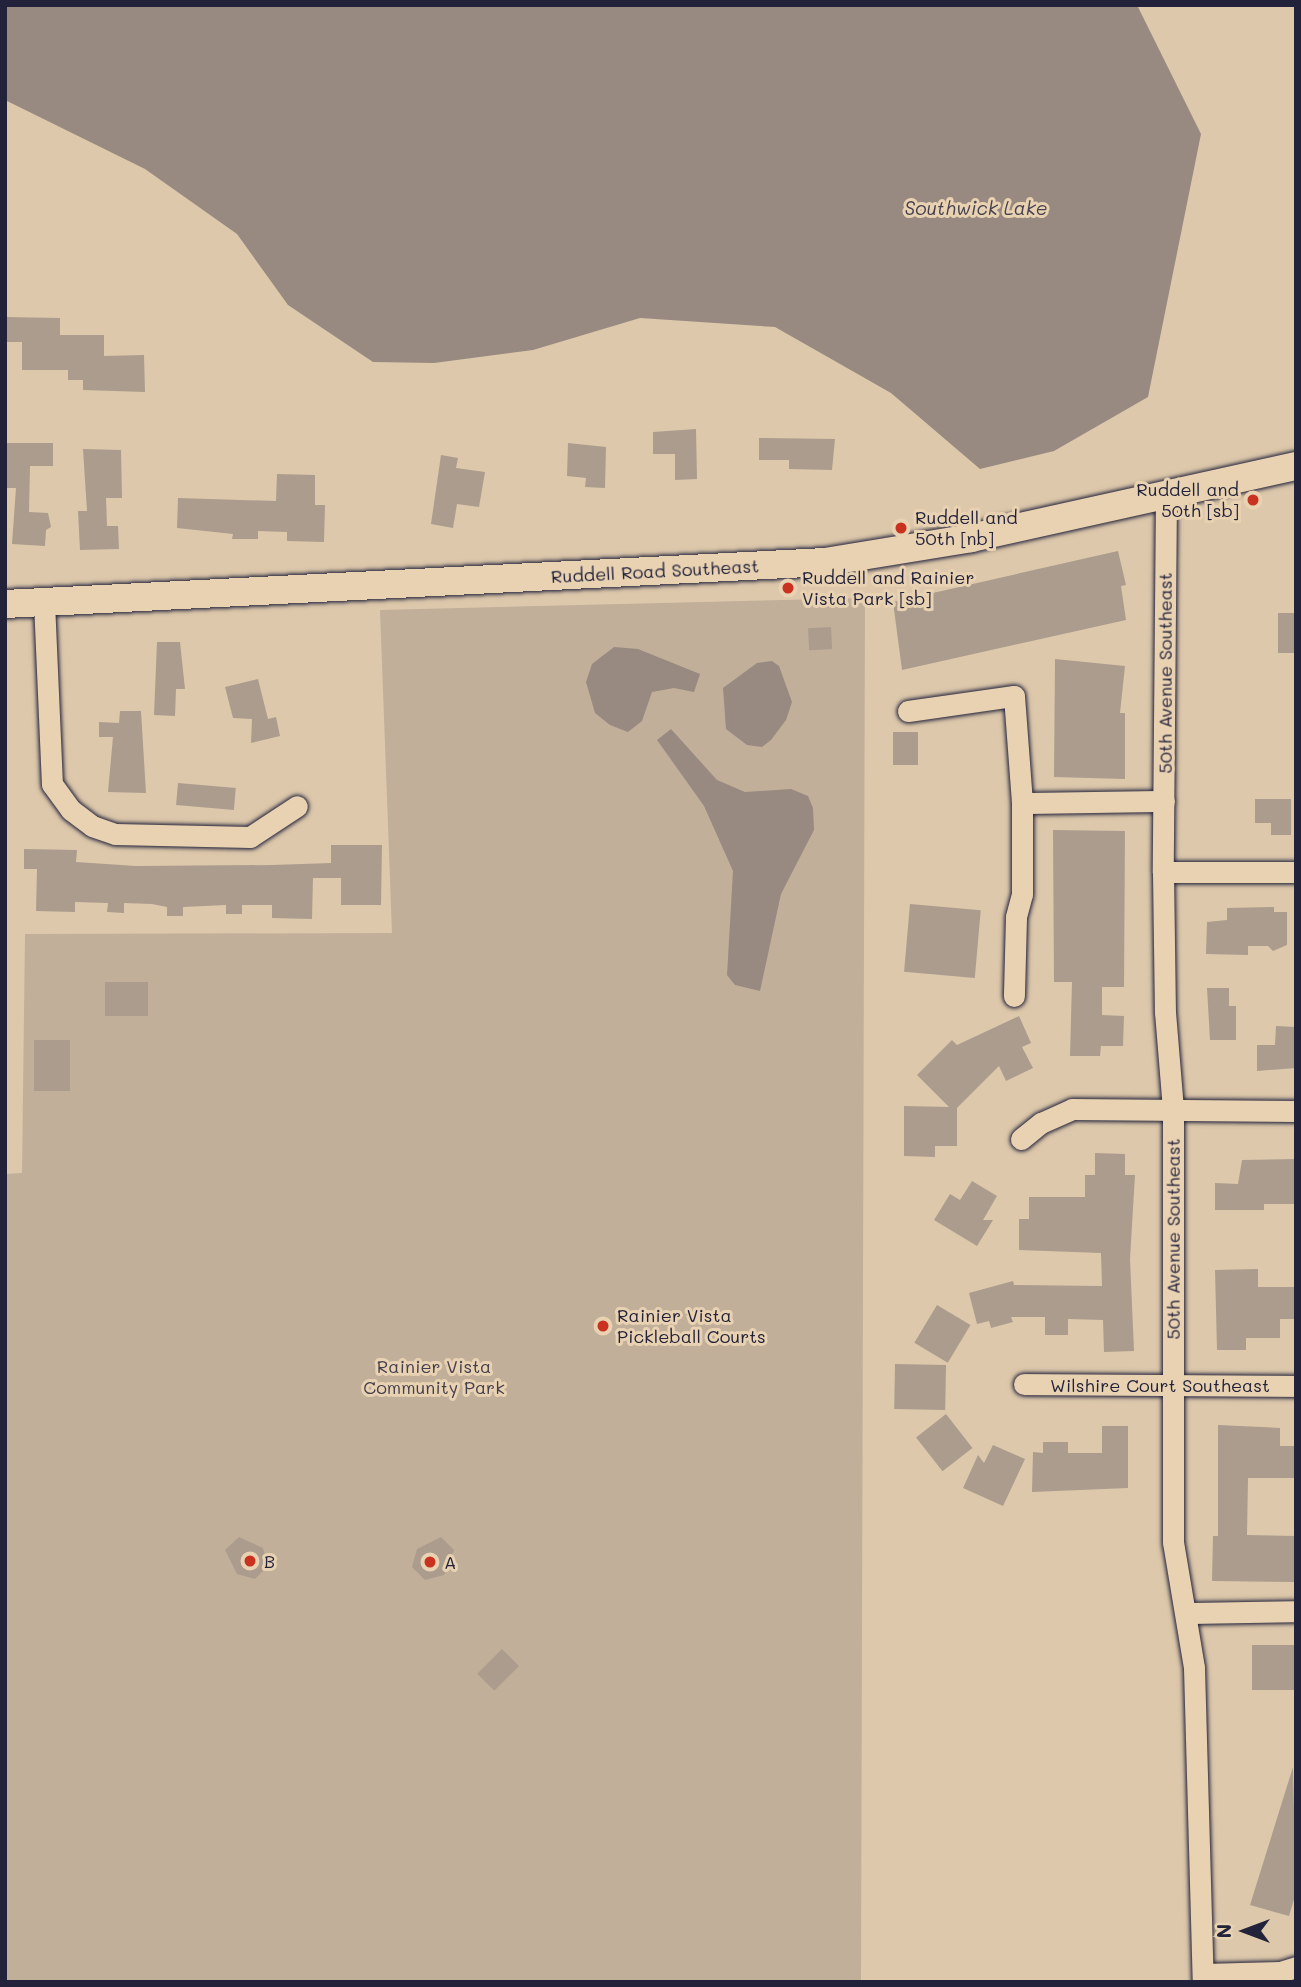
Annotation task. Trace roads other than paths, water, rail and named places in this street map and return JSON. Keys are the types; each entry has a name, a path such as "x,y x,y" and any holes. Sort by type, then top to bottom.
{"main road":[{"name":"Ruddell Road Southeast","path":"5,604 825,562 918,548 1296,466"}],"street":[{"name":"50th Avenue Southeast","path":"1166,495 1163,872 1164,1012 1173,1110 1173,1542 1194,1668 1203,1978"},
{"path":"44,602 52,784 71,810 92,827 115,834 250,837 297,806"},
{"path":"908,711 1014,696 1022,803 1022,894 1016,917 1014,996"},
{"path":"1022,803 1164,801"},
{"path":"1163,872 1296,872"},
{"path":"1021,1139 1041,1123 1072,1109 1296,1111"},
{"name":"Wilshire Court Southeast","path":"1024,1384 1296,1386"},
{"path":"1186,1614 1296,1611"},
{"path":"1203,1978 1280,1972 1296,1967"}],"water":[{"name":"Southwick Lake","path":"5,5 1137,5 1201,134 1148,397 1054,451 980,469 891,393 775,327 640,318 533,350 434,363 373,362 288,305 237,234 145,169 5,100"},
{"path":"614,647 638,649 700,674 694,692 674,688 652,692 642,721 628,732 610,725 595,713 586,682 592,664"},
{"path":"772,661 779,666 792,702 786,720 771,740 762,747 747,745 726,729 723,688 757,663"},
{"path":"671,729 717,780 745,792 791,789 808,796 813,808 814,830 781,894 760,991 735,985 727,975 733,871 704,806 657,740"}],"place":[{"name":"Ruddell and 50th [sb]","path":"1253,500"},
{"name":"Ruddell and 50th [nb]","path":"901,528"},
{"name":"Ruddell and Rainier Vista Park [sb]","path":"788,588"},
{"name":"Rainier Vista Pickleball Courts","path":"603,1326"},
{"name":"B","path":"250,1561"},
{"name":"A","path":"430,1562"}],"park label":[{"name":"Rainier Vista Community Park","path":"434,1377"}]}
